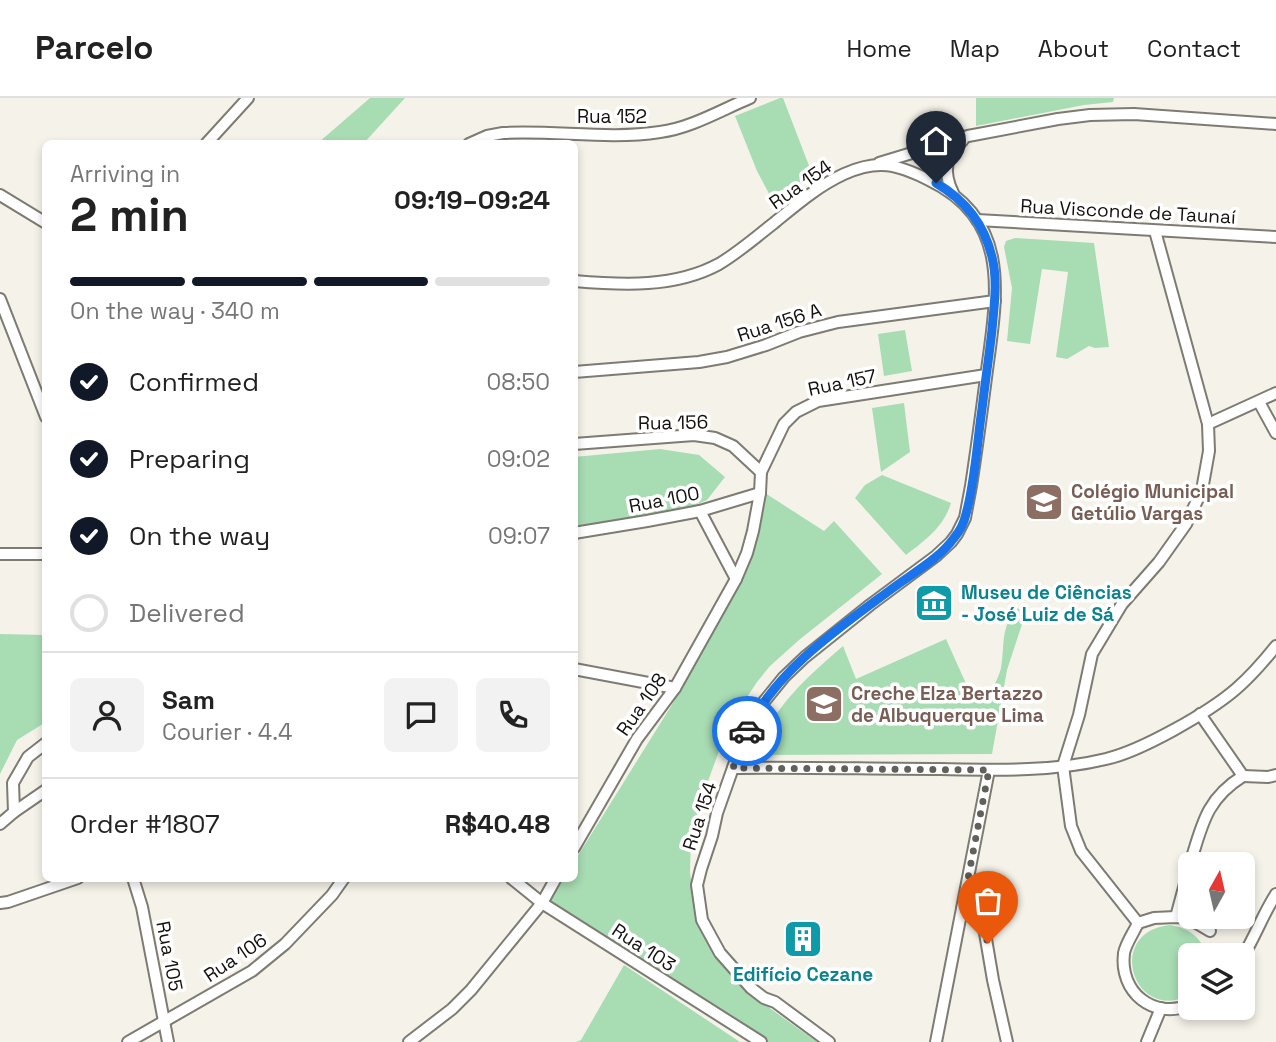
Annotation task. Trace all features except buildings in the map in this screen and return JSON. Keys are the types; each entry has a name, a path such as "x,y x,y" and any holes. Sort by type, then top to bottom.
{"street":[{"path":"210,140 248,98"},
{"name":"Rua 152","path":"478,140 514,132 659,132 689,124 750,98"},
{"path":"874,164 968,136 1066,118 1104,114 1276,124"},
{"path":"953,193 947,178 947,161 955,146 968,136"},
{"name":"Rua 154","path":"578,281 640,284 680,278 709,269 733,255 827,183 855,169 874,164 907,170 953,193 977,220 992,256 995,301 965,518 951,542 936,556 818,646 784,677 762,704 733,768 697,885 702,920 720,953 751,988 775,1002 829,1042"},
{"path":"2,198 42,221"},
{"name":"Rua Visconde de Taunaí","path":"977,220 1276,237"},
{"path":"1138,923 1081,851 1072,825 1063,766 1079,715 1092,654 1122,604 1159,562 1186,524 1202,490 1209,451 1208,424 1155,230"},
{"path":"0,299 42,407"},
{"name":"Rua 156 A","path":"578,372 699,362 740,353 799,332 838,322 995,301"},
{"name":"Rua 157","path":"760,493 761,472 784,424 796,412 818,401 986,375"},
{"path":"1208,424 1276,393"},
{"path":"1259,402 1276,433"},
{"name":"Rua 156","path":"578,444 694,435 715,438 733,446 761,472"},
{"name":"Rua 100","path":"578,532 700,511 760,493"},
{"name":"Rua 108","path":"578,841 637,739 675,688 736,579 747,553 760,493"},
{"path":"700,511 736,579"},
{"path":"0,554 42,554"},
{"path":"733,768 989,770 1063,766 1107,759 1159,737 1200,714 1235,690 1276,646"},
{"path":"578,670 675,688"},
{"path":"1200,714 1243,776"},
{"path":"14,812 13,783 28,757 42,746"},
{"path":"936,1042 989,770"},
{"path":"1194,852 1203,820 1214,800 1227,786 1243,776 1276,775"},
{"path":"0,824 42,793"},
{"path":"0,903 66,882"},
{"name":"Rua 105","path":"134,882 142,907 168,1042"},
{"name":"Rua 106","path":"128,1042 252,971 285,944 341,882"},
{"name":"Rua 103","path":"516,882 542,903 761,1042"},
{"path":"409,1042 452,1009 471,990 542,903 554,882"},
{"path":"1251,943 1276,894"},
{"path":"962,909 981,923 985,933 1007,1042"},
{"path":"1176,917 1178,910"},
{"path":"1178,1010 1145,1003 1132,992 1124,973 1124,951 1138,923 1154,918 1188,918 1210,930"},
{"path":"1147,1042 1161,1008"}],"green space":[{"path":"370,98 405,98 367,140 321,140"},
{"path":"783,98 813,176 775,205 757,171 735,116"},
{"path":"976,98 1114,98 1113,102 976,126"},
{"path":"1015,238 1094,243 1109,347 1089,346 1067,359 1056,357 1068,272 1042,269 1030,344 1007,341 1012,288 1004,247 1006,241"},
{"path":"905,330 912,371 884,376 878,334"},
{"path":"904,403 910,452 881,472 872,408"},
{"path":"660,449 699,455 725,477 707,500 684,510 578,525 578,457"},
{"path":"882,475 951,503 938,526 906,555 855,498 865,485"},
{"path":"765,493 824,531 834,521 882,574 799,640 770,666 757,682 732,720 722,743 691,835 690,872 695,908 701,924 750,990 771,1009 817,1042 765,1042 549,902 562,882 578,882 578,856 673,703 737,589 759,531"},
{"path":"1017,608 1026,612 1007,670 992,754 755,755 762,738 781,708 803,682 843,646 856,679 946,639 972,697 977,695 986,700 1000,672 1004,637"},
{"path":"0,634 42,635 42,724 17,740 0,774"},
{"path":"1170,925 1178,927 1193,934 1201,943 1178,943 1178,999 1170,1001 1154,997 1141,987 1134,974 1132,958 1137,943 1150,931"},
{"path":"624,965 740,1042 576,1042 581,1040"}],"way so far":[{"path":"747,731 733,768 989,770 962,909 981,923 988,943"}],"place":[{"name":"Colégio Municipal Getúlio Vargas","path":"1044,502"},
{"name":"Museu de Ciências - José Luiz de Sá","path":"934,603"},
{"name":"Creche Elza Bertazzo de Albuquerque Lima","path":"824,704"},
{"name":"Edifício Cezane","path":"803,939"}],"route":[{"path":"747,731 762,704 794,666 936,556 954,538 965,518 995,301 995,270 987,241 977,220 953,193 936,183"}]}
